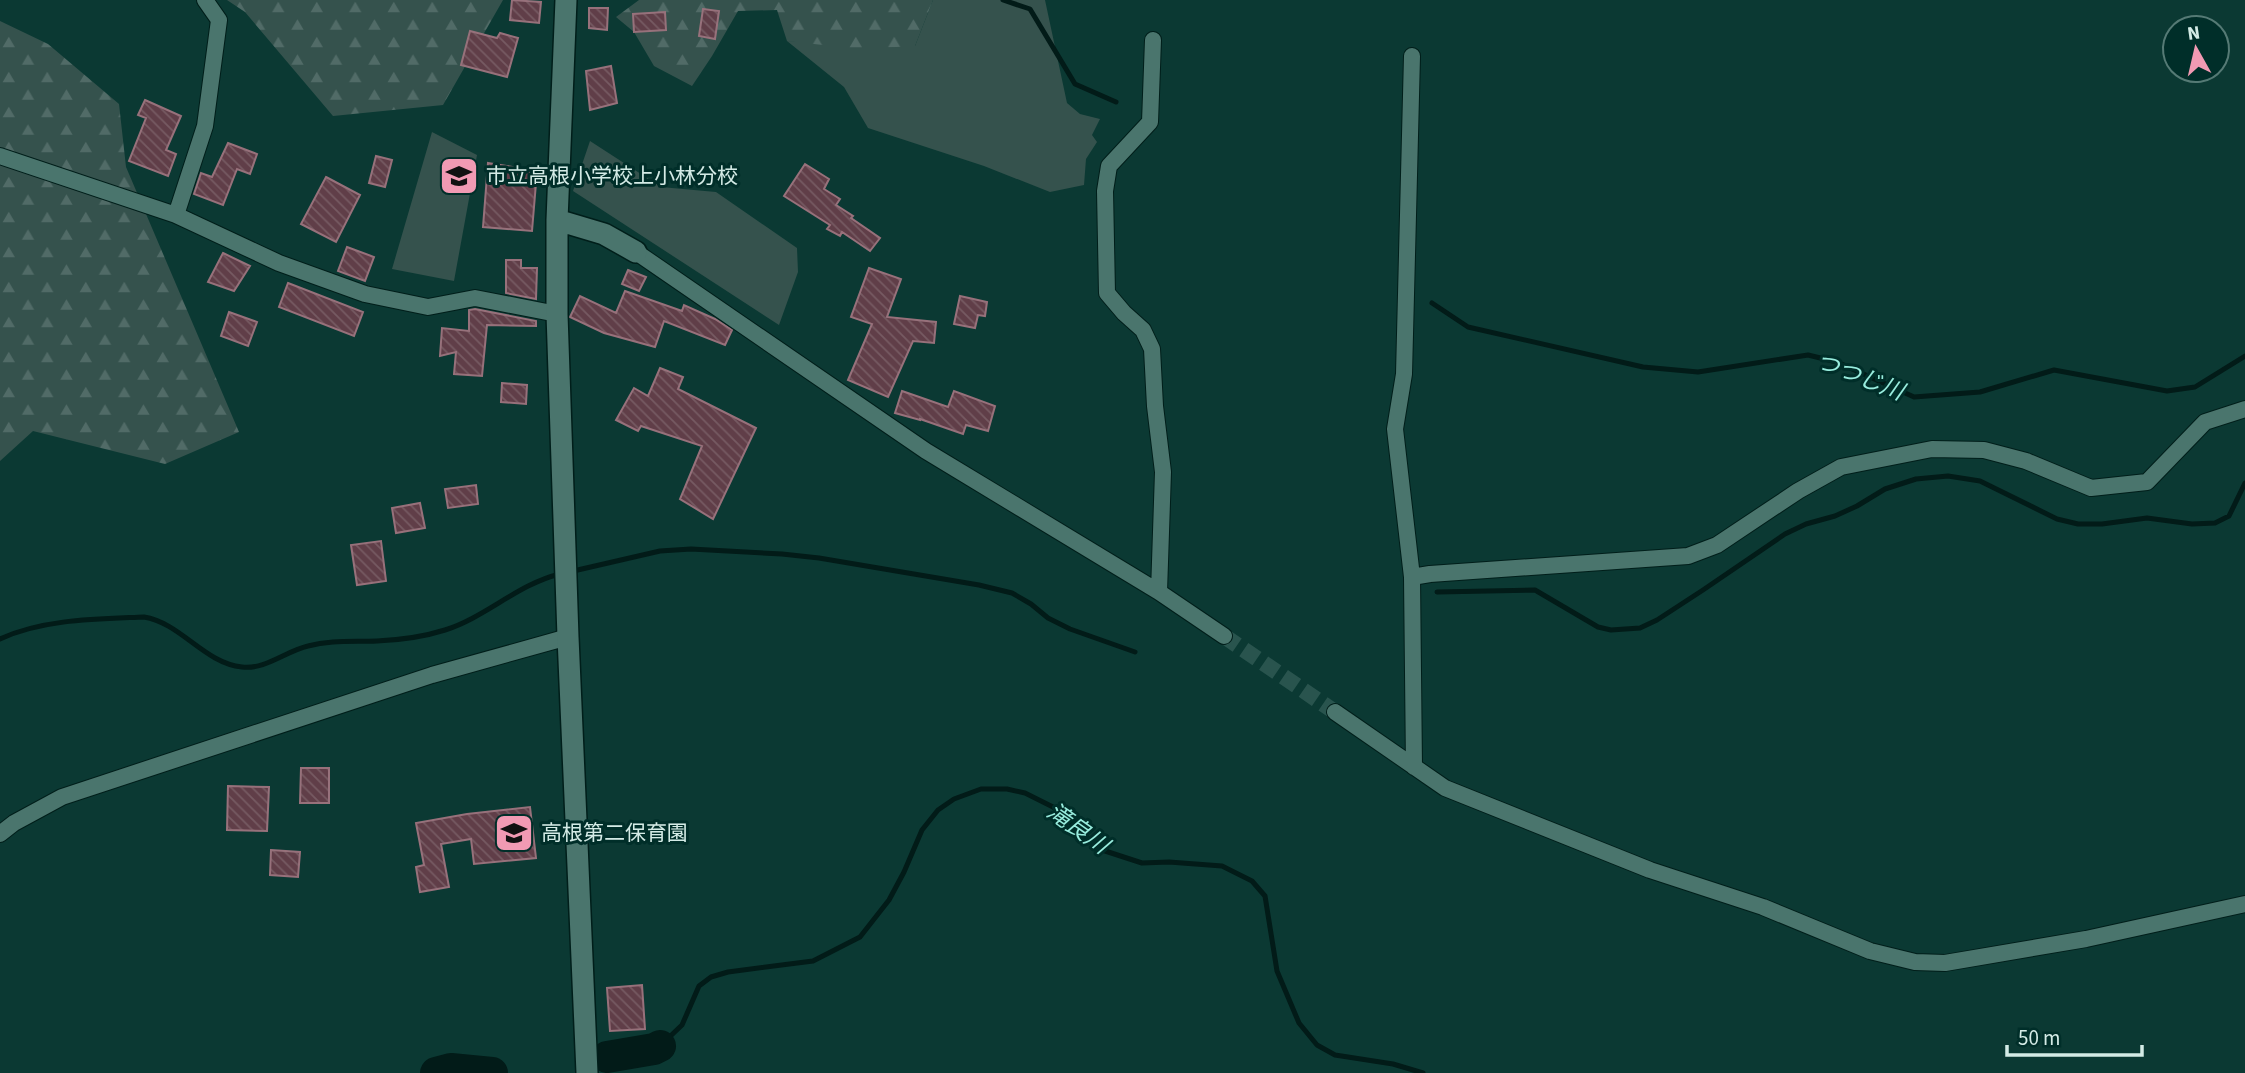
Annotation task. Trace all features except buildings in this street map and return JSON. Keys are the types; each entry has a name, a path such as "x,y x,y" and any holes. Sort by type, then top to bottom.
{"street":[{"path":"176,215 205,126 219,20 205,0"},
{"path":"566,0 557,220 557,314 587,1073"},
{"path":"1153,40 1150,122 1109,166 1105,191 1107,293 1143,330 1152,349 1155,407 1163,472 1159,592"},
{"path":"1412,56 1404,374 1395,429 1412,577 1414,767"},
{"path":"0,156 176,215 279,263 365,294 428,307 475,298 557,314"},
{"path":"557,220 604,234 636,253 926,451 1159,592 1224,636"},
{"path":"1412,577 1688,556 1717,545 1798,491 1840,467 1932,449 1984,450 2026,461 2091,488 2147,482 2205,422 2245,409"},
{"path":"0,834 14,823 62,797 432,675 568,637"},
{"path":"1335,712 1445,788 1650,870 1763,906 1870,951 1915,962 1945,963 2086,939 2245,904"}],"green space":[{"path":"227,0 503,0 443,105 333,116 245,12"},
{"path":"639,0 933,0 915,46 859,49 787,41 777,10 738,11 692,86 654,66 634,32 616,17"},
{"path":"933,0 1045,0 1067,103 1080,114 1100,119 1092,135 1097,142 1086,159 1084,185 1050,192 984,166 868,128 844,87 787,41 915,46"},
{"path":"0,21 48,44 119,104 126,167 239,432 165,464 33,431 0,461"},
{"path":"432,132 477,155 454,281 392,269"},
{"path":"590,141 661,187 716,192 797,248 798,272 779,325 573,191"}],"waterway":[{"name":"つつじ川","path":"1003,0 1030,9 1075,84 1116,102"},
{"name":"つつじ川","path":"1432,303 1468,327 1643,367 1698,372 1808,355 1837,362 1914,397 1980,392 2054,370 2167,391 2195,387 2245,356"},
{"path":"1437,592 1535,590 1598,627 1611,630 1640,628 1657,620 1785,534 1806,524 1835,516 1885,489 1916,479 1948,476 1980,481 2057,519 2078,524 2147,518 2192,524 2215,523 2229,516 2245,483"},
{"path":"569,572 660,551 691,549 819,558 1012,593 1048,618 1070,629 1135,652"},
{"path":"0,639 34,627 52,624 144,617 170,627 228,664 251,667 317,644 402,639 445,630 530,585 560,574"},
{"name":"滝良川","path":"660,1046 682,1025 699,986 711,977 728,972 813,961 860,937 889,900 922,830 938,810 954,799 981,789 1007,789 1025,793 1053,807 1099,849 1142,863 1222,866 1252,881 1265,896 1277,971 1299,1023 1317,1045 1335,1055 1393,1064 1423,1073"},
{"name":"滝良川","path":"607,1057 660,1046"},
{"name":"滝良川","path":"436,1073 451,1069 492,1073"}],"tunnel":[{"path":"1224,636 1335,712"}],"place":[{"name":"市立高根小学校上小林分校","path":"459,176"},
{"name":"高根第二保育園","path":"514,833"}]}
